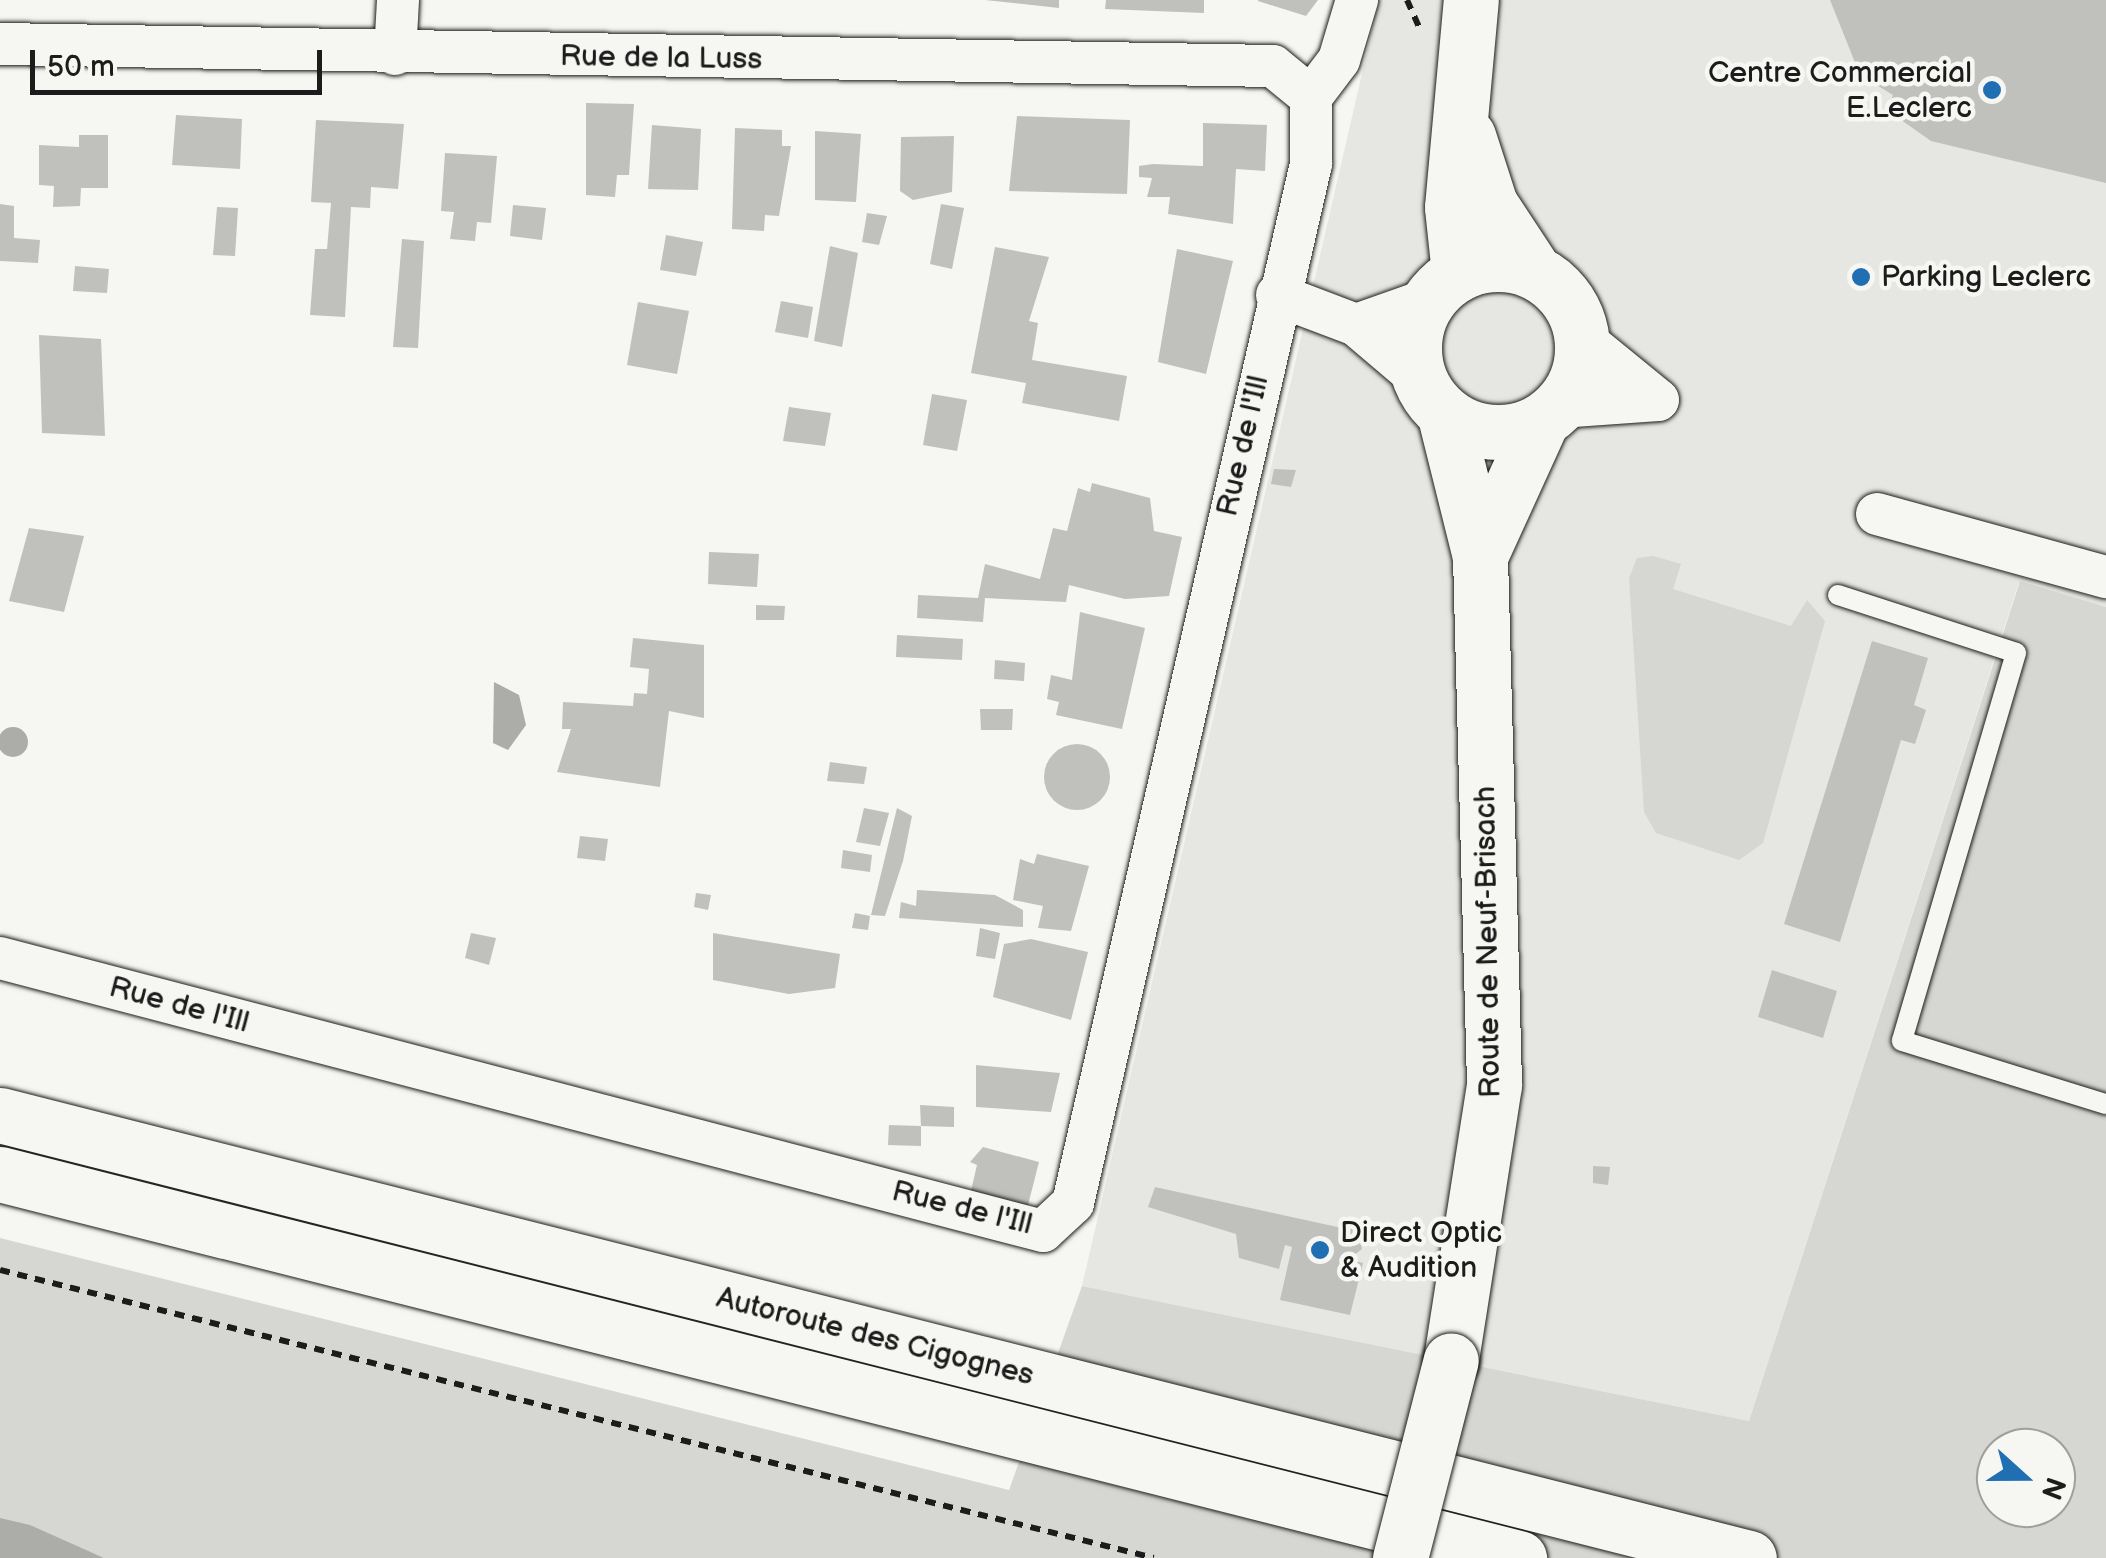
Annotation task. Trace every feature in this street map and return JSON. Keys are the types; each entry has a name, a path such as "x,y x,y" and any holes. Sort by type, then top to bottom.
{"main road":[{"path":"1465,129 1490,204 1534,271 1567,298 1582,338 1578,375 1550,415 1492,434 1431,396 1413,337 1443,286 1465,129 1470,0"},
{"path":"1443,286 1496,263 1534,271"},
{"name":"Route de Neuf-Brisach","path":"1400,1558 1451,1360 1494,1085 1480,556 1431,396"},
{"name":"Route de Neuf-Brisach","path":"1480,556 1550,415"},
{"name":"Autoroute des Cigognes","path":"0,1115 1750,1558"},
{"name":"Autoroute des Cigognes","path":"0,1174 1518,1558"}],"street":[{"path":"396,54 398,0"},
{"path":"1311,97 1338,60 1357,0"},
{"name":"Rue de la Luss","path":"0,44 396,54 1273,66 1311,97"},
{"name":"Rue de l'Ill","path":"0,958 1043,1231 1073,1203 1277,295 1312,164 1311,97"},
{"path":"1356,325 1443,286"},
{"path":"1277,295 1356,325 1431,396"},
{"path":"1550,415 1658,400 1582,338"},
{"path":"1877,514 2106,577"}],"lane":[{"path":"1838,595 2016,654 1902,1041 2106,1104"}],"path":[{"path":"0,1270 1154,1558"}],"shaded area":[{"path":"1379,0 2106,0 2106,607 2019,582 1749,1421 1082,1286"},
{"path":"1653,556 1681,564 1673,589 1791,626 1807,600 1825,621 1763,843 1739,860 1656,833 1644,812 1629,578 1637,558"},
{"path":"2020,581 2106,607 2106,1558 104,1558 0,1520 0,1238 1009,1490 1082,1286 1749,1421"},
{"path":"494,682 519,695 526,725 508,750 493,743"},
{"path":"13,727 24,731 28,742 24,753 13,757 2,753 -2,742 2,731"},
{"path":"0,1518 30,1525 104,1558 0,1558"}],"building":[{"path":"985,0 1059,0 1059,8"},
{"path":"1106,0 1204,0 1204,13 1105,9"},
{"path":"1258,0 1318,0 1306,16 1258,1"},
{"name":"Centre Commercial E.Leclerc","path":"1830,0 2106,0 2106,183 1931,141 1887,110 1893,95 1860,75"},
{"path":"586,103 634,104 629,175 617,175 615,197 586,195"},
{"path":"176,115 242,119 240,169 172,165"},
{"path":"1017,116 1130,120 1127,194 1009,191"},
{"path":"316,120 404,124 398,189 371,187 370,208 351,207 345,317 310,315 315,249 327,249 331,203 311,202"},
{"path":"1203,123 1267,125 1265,171 1236,169 1233,224 1168,214 1170,197 1147,197 1152,178 1139,177 1139,166 1203,166"},
{"path":"652,125 701,129 698,190 648,189"},
{"path":"735,128 782,130 782,146 791,146 779,216 765,215 764,231 732,229"},
{"path":"815,131 861,134 856,202 815,200"},
{"path":"79,135 108,135 108,188 81,188 80,206 53,207 54,186 39,185 39,145 79,147"},
{"path":"954,136 952,192 913,200 900,191 901,137"},
{"path":"445,153 497,156 491,223 477,222 475,241 450,239 454,212 441,211"},
{"path":"0,204 14,206 14,238 40,240 38,263 0,261"},
{"path":"941,204 964,208 952,269 930,264"},
{"path":"513,205 546,208 542,240 510,236"},
{"path":"217,207 238,208 235,256 213,255"},
{"path":"867,213 887,216 879,245 862,242"},
{"path":"666,235 703,242 696,276 660,270"},
{"path":"402,239 424,241 418,348 393,347"},
{"path":"830,246 858,253 842,347 814,341"},
{"path":"995,247 1049,257 1029,321 1038,323 1032,360 1127,376 1119,421 1022,403 1026,383 971,373"},
{"path":"1177,249 1233,261 1206,374 1158,362"},
{"path":"75,266 109,269 107,293 73,291"},
{"path":"781,301 813,307 808,338 775,332"},
{"path":"638,302 689,311 677,374 627,365"},
{"path":"39,335 101,339 105,436 42,433"},
{"path":"932,394 967,400 957,451 923,445"},
{"path":"789,407 831,413 825,446 783,441"},
{"path":"1274,469 1296,470 1291,487 1271,484"},
{"path":"1092,483 1150,498 1154,531 1182,537 1169,596 1125,599 1069,585 1066,602 985,598 983,622 917,618 918,595 978,598 985,564 1040,579 1053,528 1067,531 1078,488 1090,492"},
{"path":"29,528 84,536 64,612 9,601"},
{"path":"709,552 759,554 757,587 708,584"},
{"path":"756,605 785,606 784,620 756,620"},
{"path":"1080,612 1145,628 1122,729 1056,715 1059,702 1047,699 1051,675 1072,680"},
{"path":"897,635 963,639 962,660 896,657"},
{"path":"633,638 704,645 704,718 669,711 660,787 557,772 571,729 562,729 563,702 633,706 634,693 647,694 649,669 630,667"},
{"path":"1872,641 1928,658 1914,705 1926,710 1915,744 1901,740 1840,942 1784,924"},
{"path":"995,660 1025,663 1024,681 994,679"},
{"path":"980,709 1013,709 1012,730 981,730"},
{"path":"1077,744 1090,746 1100,754 1108,764 1108,790 1100,800 1090,808 1077,810 1064,808 1054,800 1046,790 1044,777 1046,764 1054,754 1064,746"},
{"path":"830,762 867,767 864,784 827,781"},
{"path":"864,808 889,813 880,846 856,842"},
{"path":"897,808 912,816 903,861 885,916 871,915"},
{"path":"580,836 608,839 605,861 577,858"},
{"path":"843,850 872,855 870,872 841,868"},
{"path":"1037,854 1089,866 1071,931 1038,928 1043,906 1013,900 1020,859 1034,864"},
{"path":"917,890 995,895 1023,910 1023,927 899,918 901,902 916,906"},
{"path":"696,893 711,895 708,910 694,907"},
{"path":"855,913 870,916 868,930 852,928"},
{"path":"980,928 1000,933 995,959 976,956"},
{"path":"471,933 496,938 489,965 465,958"},
{"path":"713,933 840,954 835,988 789,994 713,980"},
{"path":"1031,939 1088,952 1071,1020 993,997 1004,944"},
{"path":"1772,970 1837,991 1823,1038 1758,1017"},
{"path":"976,1065 1060,1073 1051,1112 976,1107"},
{"path":"920,1105 954,1107 954,1127 921,1126"},
{"path":"889,1125 921,1126 921,1146 888,1145"},
{"path":"983,1147 1039,1162 1026,1213 969,1199 977,1165 970,1162"},
{"path":"1593,1166 1610,1167 1608,1185 1593,1183"},
{"path":"1155,1187 1342,1228 1345,1216 1356,1219 1362,1249 1349,1259 1363,1263 1350,1315 1280,1300 1292,1247 1285,1245 1279,1269 1239,1258 1236,1234 1148,1207"}],"place":[{"name":"Centre Commercial E.Leclerc","path":"1992,90"},
{"name":"Parking Leclerc","path":"1861,277"},
{"name":"Direct Optic & Audition","path":"1320,1250"}]}
